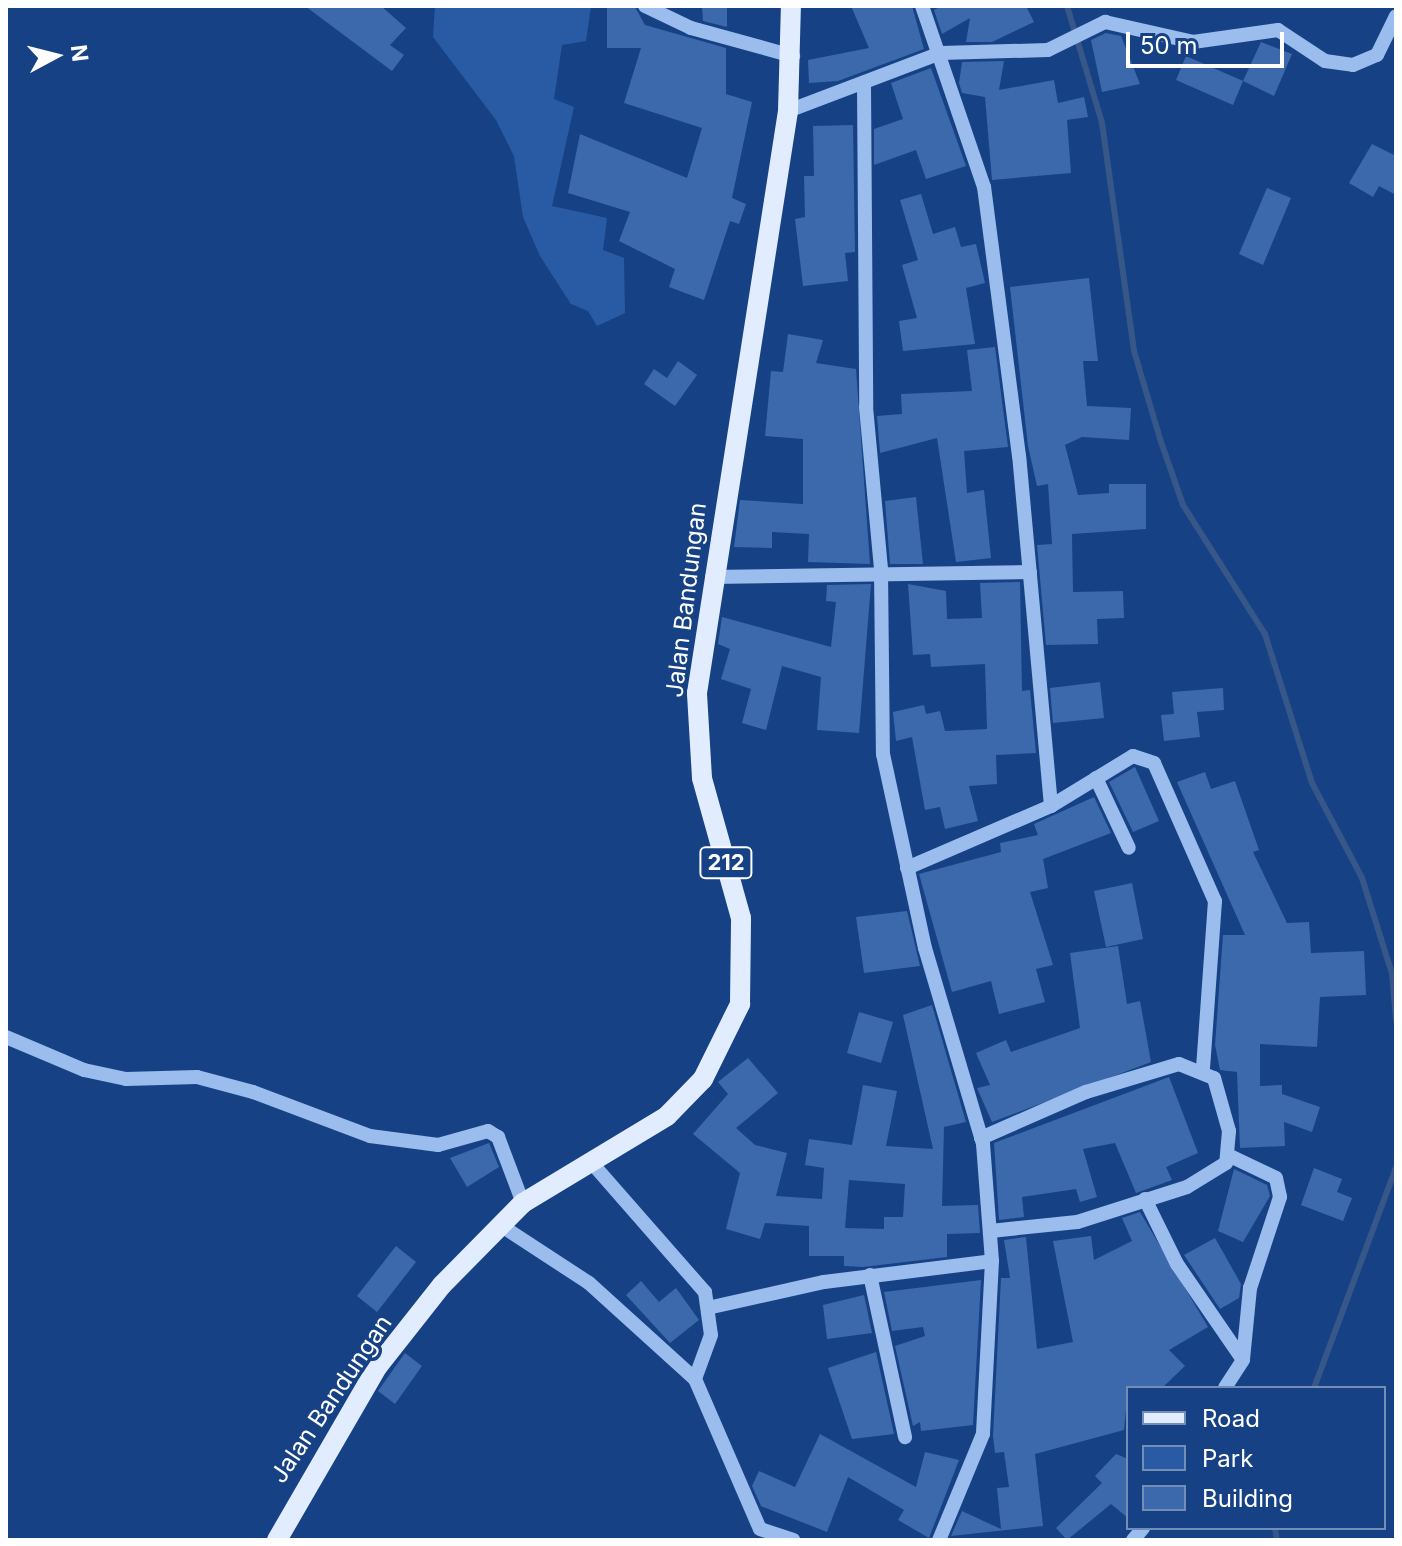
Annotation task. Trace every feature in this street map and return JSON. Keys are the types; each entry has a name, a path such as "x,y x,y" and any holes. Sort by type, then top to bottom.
{"main road":[{"name":"Jalan Bandungan","path":"277,1540 378,1366 500,1225 523,1203 643,1135 703,1079 740,1004 741,918 698,747 697,693 712,577 788,111 793,56 791,6"}],"street":[{"path":"645,6 691,28 793,56"},
{"path":"922,6 941,53 984,187 1030,572 1051,806"},
{"path":"788,111 864,85 941,53 1048,50 1105,22 1208,42 1260,28 1294,36 1325,61 1353,65 1377,55 1396,16"},
{"path":"864,85 866,407 881,570 883,754 907,868 981,1138 992,1261 983,1434 939,1540"},
{"path":"712,577 881,570 1030,572"},
{"path":"907,868 1051,806 1139,754 1154,763 1211,884 1216,928 1203,1068 1224,1098 1228,1155 1218,1174 1077,1222 990,1231"},
{"path":"1096,778 1129,848"},
{"path":"6,1037 84,1070 126,1079 197,1077 253,1092 370,1136 438,1145 488,1131 498,1137 523,1203"},
{"path":"981,1138 1166,1066 1203,1068"},
{"path":"1226,1386 1243,1360 1250,1288 1280,1197 1276,1178 1228,1155"},
{"path":"591,1162 712,1307"},
{"path":"1145,1199 1177,1264 1243,1360"},
{"path":"500,1225 589,1283 695,1379 758,1534 793,1540"},
{"path":"712,1307 870,1275 992,1261"},
{"path":"870,1275 905,1437"},
{"path":"695,1379 712,1307"}],"green space":[{"path":"435,6 591,6 586,41 562,45 554,99 574,107 552,206 607,218 603,250 624,258 625,313 597,326 588,311 571,304 540,256 523,217 514,156 496,120 433,37"}],"building":[{"path":"305,6 381,6 406,28 390,45 404,55 392,71"},
{"path":"702,6 727,6 727,27 703,21"},
{"path":"851,6 912,6 924,49 838,81 809,83 808,60 869,48"},
{"path":"942,6 1026,6 1034,22 992,42 966,42 970,18 942,34 934,10"},
{"path":"607,7 635,7 645,25 726,48 726,94 752,102 732,198 746,204 739,224 730,221 704,300 669,287 675,269 619,241 630,212 568,193 580,134 687,178 702,128 624,103 641,48 607,48"},
{"path":"1106,33 1121,36 1140,84 1102,92 1091,40"},
{"path":"1261,42 1292,54 1274,96 1243,81"},
{"path":"1186,56 1243,81 1233,105 1176,80"},
{"path":"1004,61 999,90 1054,80 1058,103 1084,97 1088,117 1067,120 1071,173 992,180 985,97 962,93 959,83 962,62"},
{"path":"931,68 966,166 926,179 916,150 874,165 874,129 903,119 891,83"},
{"path":"853,125 855,252 845,253 848,281 803,286 795,219 805,217 804,176 814,176 813,126"},
{"path":"1372,144 1396,156 1396,195 1379,186 1373,197 1349,183"},
{"path":"1267,188 1291,198 1263,265 1239,254"},
{"path":"921,194 933,234 955,227 961,247 976,244 985,283 966,288 975,344 903,351 899,321 917,318 902,265 918,260 900,200"},
{"path":"1089,278 1098,361 1083,361 1087,406 1131,408 1129,440 1082,437 1065,445 1078,495 1109,493 1109,484 1146,484 1146,529 1072,534 1073,592 1123,591 1124,618 1097,619 1098,644 1046,645 1037,545 1052,544 1048,484 1037,486 1028,446 1010,287"},
{"path":"788,334 823,340 816,363 856,369 870,564 808,562 809,534 772,532 772,548 734,547 740,500 803,504 803,439 765,436 771,371 783,372"},
{"path":"995,347 1008,447 964,451 967,493 984,490 991,558 956,562 937,438 880,453 877,416 902,414 901,394 972,391 967,350"},
{"path":"678,361 697,375 675,406 644,384 654,369 667,378"},
{"path":"916,497 923,564 890,564 885,501"},
{"path":"1020,582 1022,691 1030,690 1036,753 996,755 997,784 969,786 978,821 945,829 940,807 925,810 912,737 896,741 893,712 924,705 926,714 940,711 945,731 987,729 985,664 931,667 930,654 913,655 908,584 946,591 947,619 982,618 980,583"},
{"path":"871,584 859,733 817,730 821,677 782,666 766,730 742,723 751,689 721,679 730,649 718,644 722,617 831,647 836,602 826,601 827,585"},
{"path":"1100,682 1104,718 1053,723 1050,688"},
{"path":"1223,688 1224,710 1197,712 1200,737 1164,741 1161,715 1174,714 1172,692"},
{"path":"1135,767 1159,821 1133,832 1109,782"},
{"path":"1205,772 1211,789 1235,781 1259,850 1253,852 1287,923 1309,922 1311,953 1364,951 1366,995 1320,997 1317,1047 1260,1044 1260,1086 1282,1085 1282,1094 1320,1107 1312,1132 1284,1122 1285,1146 1240,1148 1237,1072 1220,1070 1215,1045 1223,935 1245,935 1177,782"},
{"path":"1094,797 1111,833 1043,859 1048,888 1030,892 1053,965 1036,969 1045,1002 999,1014 991,981 952,992 919,874 1001,852 1000,843 1038,835 1034,824"},
{"path":"1132,883 1143,939 1106,947 1094,891"},
{"path":"907,911 920,966 864,973 856,917"},
{"path":"1118,946 1127,1004 1140,1001 1151,1062 992,1122 977,1088 990,1085 976,1053 1006,1040 1011,1052 1080,1028 1070,953"},
{"path":"932,1005 966,1122 944,1127 942,1206 978,1205 980,1233 947,1234 947,1257 863,1267 844,1266 844,1256 809,1256 809,1226 765,1223 760,1239 726,1229 740,1173 693,1134 728,1094 718,1082 748,1058 778,1093 736,1128 755,1145 787,1153 776,1196 822,1199 824,1168 805,1165 809,1139 852,1145 863,1085 897,1091 886,1146 933,1149 903,1015","holes":["849,1180 905,1184 903,1217 884,1217 884,1229 845,1228"]},
{"path":"859,1012 893,1022 881,1063 847,1053"},
{"path":"1169,1077 1198,1153 1166,1167 1172,1180 1136,1193 1115,1143 1083,1149 1097,1197 1080,1202 1076,1189 1022,1197 1024,1217 999,1220 994,1143"},
{"path":"489,1143 499,1167 467,1187 450,1158"},
{"path":"1314,1168 1342,1179 1337,1192 1352,1198 1343,1221 1301,1205"},
{"path":"1234,1169 1267,1185 1270,1196 1243,1242 1218,1231"},
{"path":"1140,1212 1208,1327 1169,1350 1185,1366 1164,1386 1126,1386 1124,1430 1035,1454 1043,1526 951,1536 962,1511 1001,1529 997,1488 1009,1487 1004,1452 995,1453 993,1436 1001,1278 1010,1278 1004,1240 1026,1237 1037,1349 1073,1342 1053,1241 1091,1236 1094,1260 1132,1241 1122,1218"},
{"path":"1215,1238 1241,1284 1239,1298 1220,1309 1184,1255"},
{"path":"396,1246 416,1262 377,1312 357,1296"},
{"path":"981,1280 973,1425 921,1431 920,1422 913,1426 895,1346 925,1336 923,1327 892,1331 884,1292"},
{"path":"641,1281 659,1302 676,1288 699,1320 670,1343 626,1295"},
{"path":"864,1295 872,1333 827,1339 823,1305"},
{"path":"876,1352 894,1434 852,1439 828,1368"},
{"path":"405,1353 422,1366 395,1404 378,1391"},
{"path":"820,1434 916,1487 925,1452 959,1460 929,1538 898,1520 904,1510 848,1477 827,1532 761,1506 752,1486 759,1471 795,1487"},
{"path":"1116,1454 1126,1458 1126,1516 1111,1504 1067,1540 1056,1528 1102,1483 1095,1476"}],"waterway":[{"path":"1067,6 1102,123 1134,351 1160,439 1183,505 1265,634 1312,783 1362,878 1392,974 1396,1020"},
{"path":"1315,1386 1396,1167"},
{"path":"1275,1530 1277,1540"}]}
